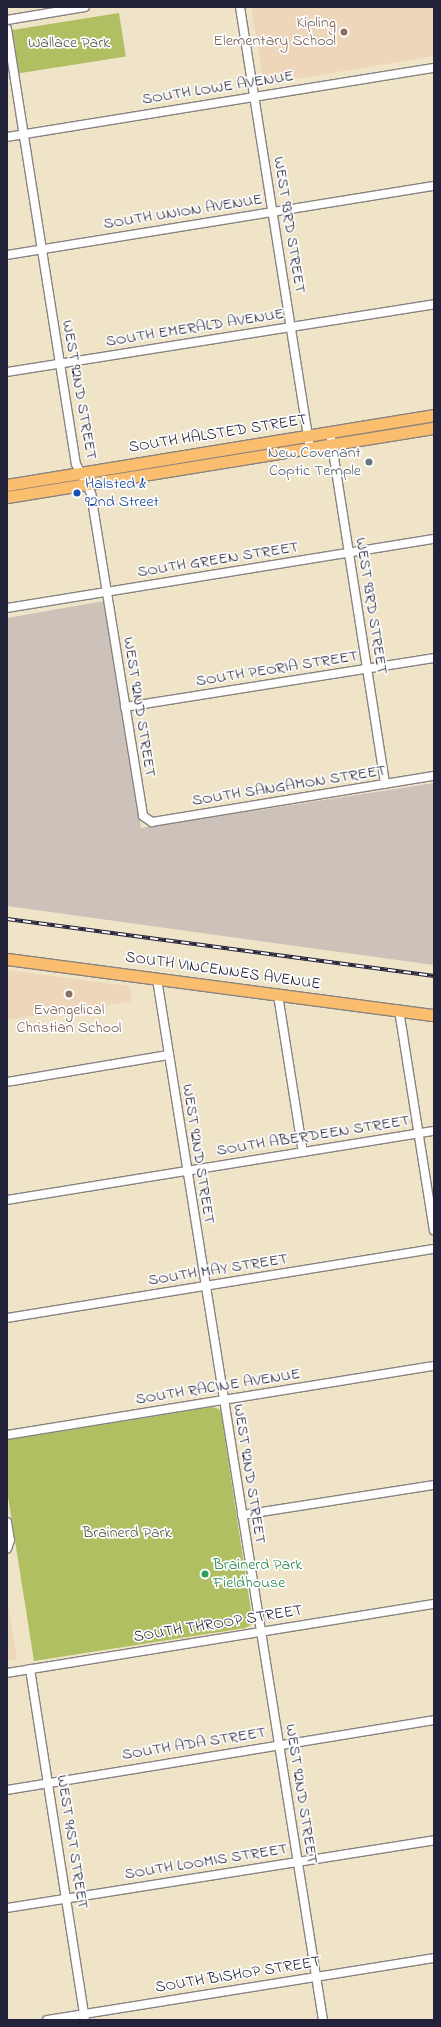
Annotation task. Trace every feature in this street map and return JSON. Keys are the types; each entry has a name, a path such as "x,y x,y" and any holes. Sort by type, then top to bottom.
{"main road":[{"name":"SOUTH HALSTED STREET","path":"7,485 434,415"},
{"name":"SOUTH HALSTED STREET","path":"7,497 434,428"},
{"name":"SOUTH VINCENNES AVENUE","path":"7,959 434,1015"}],"street":[{"path":"7,20 84,7"},
{"name":"WEST 93RD STREET","path":"240,7 310,448"},
{"name":"WEST 92ND STREET","path":"7,30 76,464 91,494 140,809 148,821"},
{"name":"SOUTH LOWE AVENUE","path":"7,137 434,68"},
{"name":"SOUTH UNION AVENUE","path":"7,255 434,186"},
{"name":"SOUTH EMERALD AVENUE","path":"7,372 434,304"},
{"name":"WEST 93RD STREET","path":"330,432 385,784"},
{"name":"SOUTH GREEN STREET","path":"7,608 434,539"},
{"name":"SOUTH PEORIA STREET","path":"125,707 434,658"},
{"name":"SOUTH SANGAMON STREET","path":"148,821 434,776"},
{"name":"WEST 92ND STREET","path":"157,979 323,2020"},
{"path":"278,995 303,1152"},
{"path":"399,1010 434,1230"},
{"path":"7,1082 169,1056"},
{"name":"SOUTH ABERDEEN STREET","path":"7,1200 434,1131"},
{"name":"SOUTH MAY STREET","path":"7,1318 434,1249"},
{"name":"SOUTH RACINE AVENUE","path":"7,1435 434,1366"},
{"path":"242,1516 434,1485"},
{"path":"7,1522 8,1548"},
{"name":"SOUTH THROOP STREET","path":"7,1673 434,1604"},
{"name":"WEST 91ST STREET","path":"30,1669 85,2017"},
{"name":"SOUTH ADA STREET","path":"7,1790 434,1720"},
{"name":"SOUTH LOOMIS STREET","path":"7,1908 434,1840"},
{"name":"SOUTH BISHOP STREET","path":"47,2020 85,2017 434,1958"}],"shaded area":[{"name":"Kipling Elementary School","path":"251,7 434,7 434,56 264,84"},
{"path":"104,601 141,828 434,783 434,965 7,906 7,618"},
{"name":"Evangelical Christian School","path":"7,970 129,986 132,1001 7,1020"},
{"path":"7,1598 17,1659 7,1661"}],"green space":[{"name":"Wallace Park","path":"119,13 126,56 19,73 12,30"},
{"name":"Brainerd Park","path":"212,1407 219,1409 221,1413 253,1624 245,1628 34,1661 7,1490 7,1440"}],"railway":[{"path":"7,919 434,976"}],"place":[{"name":"Kipling Elementary School","path":"344,32"},
{"name":"New Covenant Coptic Temple","path":"369,462"},
{"name":"Halsted & 92nd Street","path":"77,493"},
{"name":"Evangelical Christian School","path":"69,994"},
{"name":"Brainerd Park Fieldhouse","path":"205,1574"}]}
